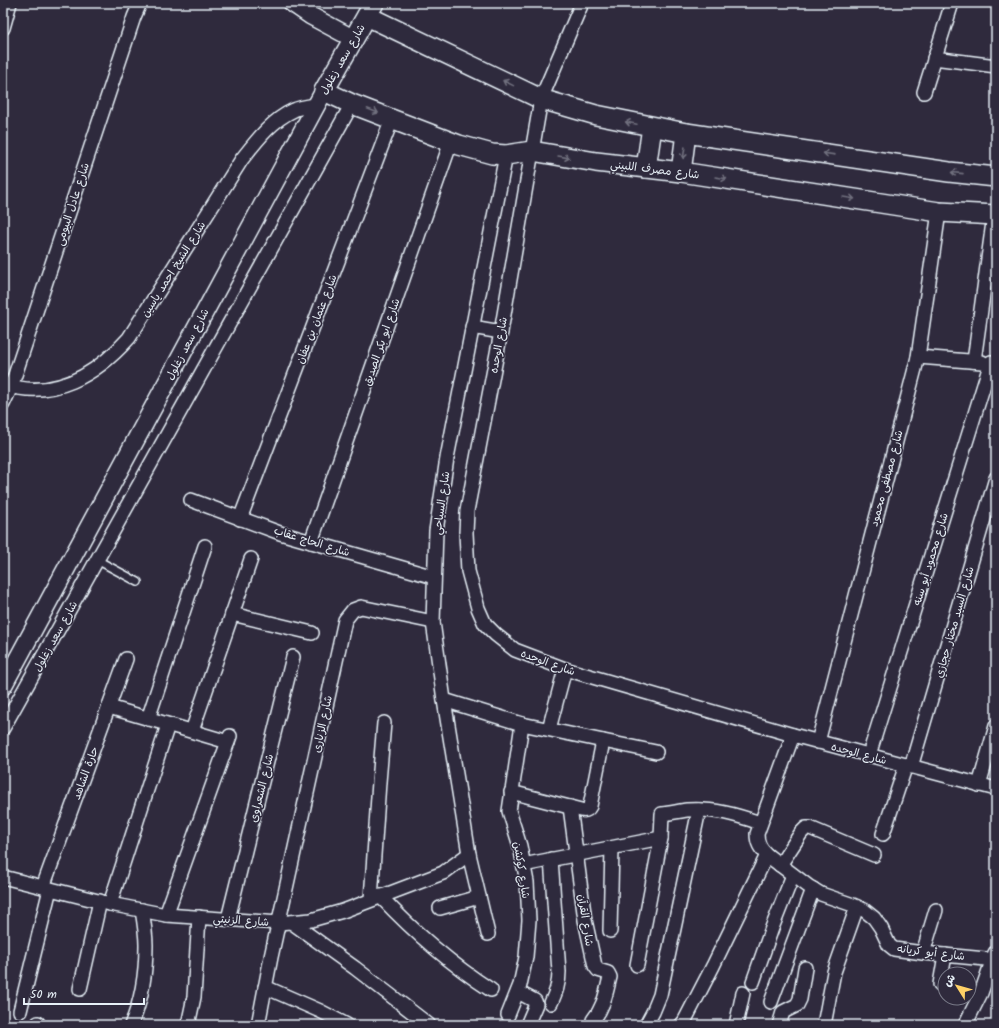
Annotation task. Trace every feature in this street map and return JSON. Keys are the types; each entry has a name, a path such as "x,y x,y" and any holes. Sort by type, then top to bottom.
{"main road":[{"name":"شارع سعد زغلول","path":"320,98 371,9"},
{"path":"371,9 541,99 596,115 686,133 949,172 996,177"},
{"name":"شارع مصرف اللبيني","path":"320,98 352,104 451,142 492,154 506,155 532,151 596,162 681,172 939,212 995,215"},
{"path":"646,168 652,127"},
{"path":"681,172 686,133"}],"street":[{"path":"3,28 10,3"},
{"name":"شارع عادل البيومى","path":"3,404 7,386 140,3"},
{"path":"292,3 311,16 354,39"},
{"path":"541,99 582,3"},
{"path":"924,92 952,3"},
{"path":"934,58 996,66"},
{"name":"شارع الشيخ احمد ياسين","path":"7,386 32,390 53,387 76,380 100,366 117,352 129,338 242,159 279,118 320,98"},
{"name":"شارع سعد زغلول","path":"3,686 320,98"},
{"name":"شارع الوحده","path":"541,99 501,332 467,511 466,533 468,571 478,608 486,624 496,635 515,650 565,669 818,742 996,789"},
{"name":"شارع سعد زغلول","path":"3,728 352,104"},
{"name":"شارع عثمان بن عفان","path":"240,519 392,119"},
{"name":"شارع ابو بكر الصديق","path":"311,542 451,142"},
{"name":"شارع السياحي","path":"488,934 469,854 444,700 433,622 434,577 436,531 447,458 506,155"},
{"name":"شارع مصطفى محمود","path":"818,742 918,357 939,212"},
{"path":"974,361 995,215"},
{"path":"472,327 501,332"},
{"path":"918,357 993,363"},
{"name":"شارع محمود أبو سنه","path":"869,755 993,363"},
{"name":"شارع السيد مختار حجازي","path":"883,834 909,766 996,478"},
{"name":"شارع الحاج عقاب","path":"191,500 240,519 311,542 434,577"},
{"path":"148,719 205,546"},
{"path":"192,732 251,559"},
{"name":"شارع الزنارى","path":"285,922 345,620 349,613 361,607 433,622"},
{"path":"232,614 312,633"},
{"name":"شارع الشعراوى","path":"228,919 293,657"},
{"name":"حارة الشاهد","path":"20,1012 47,888 126,659"},
{"path":"549,729 565,669"},
{"path":"444,700 522,724 656,752"},
{"path":"109,707 192,732 229,739 166,915"},
{"path":"384,723 378,797 375,898 434,950 491,990"},
{"name":"شارع كوكشن","path":"508,1015 518,992 526,957 529,920 527,882 524,865 520,846 509,811 522,724"},
{"path":"80,989 105,902 168,725"},
{"path":"980,785 996,726"},
{"name":"شارع أبو كريانه","path":"793,735 757,834 757,841 767,855 793,875 822,894 864,910 874,918 881,928 889,946 894,949 945,955 995,957"},
{"path":"511,792 585,811 590,806 603,741"},
{"name":"شارع القرآن","path":"570,807 585,920 595,966 598,970 608,973 610,977 604,1000 598,1014 593,1020"},
{"path":"637,965 661,838 662,814 687,810 712,810 737,815 760,823"},
{"path":"646,1025 660,995 699,810"},
{"path":"780,865 801,832 806,828 874,855"},
{"path":"524,865 661,838"},
{"path":"610,931 612,848"},
{"name":"شارع الزنيتي","path":"3,877 166,915 285,922 318,918 343,911 444,873 469,854"},
{"path":"681,1025 684,1022 713,966 767,855"},
{"path":"551,859 559,972 559,983 551,1003"},
{"path":"753,982 793,875"},
{"path":"771,1002 814,889"},
{"path":"440,908 479,897"},
{"path":"824,1025 834,972 857,907"},
{"path":"131,1025 136,1012 144,979 146,944 142,910"},
{"path":"923,953 936,910"},
{"path":"188,1025 194,998 199,917"},
{"path":"258,1025 265,987 285,922 355,968 429,1025"},
{"path":"943,966 945,955"},
{"path":"966,1025 981,993 995,957"},
{"path":"779,1025 783,1012 796,1005 800,999 805,968"},
{"path":"265,987 320,1011 347,1025"},
{"path":"518,992 535,1001 536,1004 527,1025"},
{"path":"736,1025 743,993"}],"lane":[{"path":"97,560 138,582"}]}
